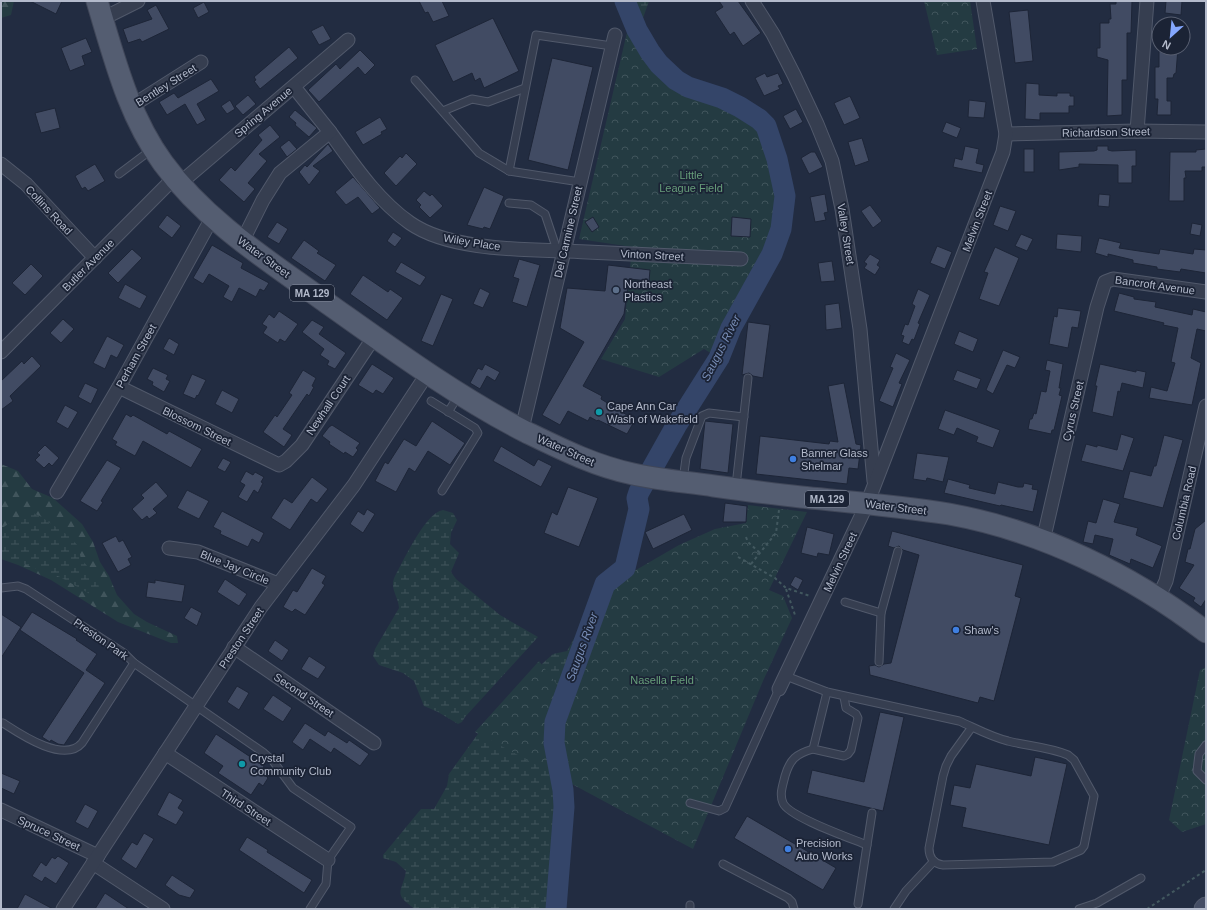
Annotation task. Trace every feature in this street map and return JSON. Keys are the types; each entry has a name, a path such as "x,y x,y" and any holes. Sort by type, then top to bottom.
{"main road":[{"name":"Water Street","path":"99,10 130,107 153,148 176,181 212,218 242,242 427,374 460,394 476,412 522,429 589,461 638,475 735,488 871,494 1002,527 1043,541 1100,566 1158,598 1206,632"}],"street":[{"path":"99,10 138,1"},
{"name":"Valley Street","path":"752,1 784,54 817,124 832,161 841,203 860,328 872,443 871,494"},
{"name":"Melvin Street","path":"779,689 822,602 871,494 1001,159 1006,134 983,1"},
{"path":"1137,131 1147,1"},
{"name":"Spring Avenue","path":"176,181 294,87 348,40"},
{"name":"Del Carmine Street","path":"522,429 560,250 580,182 613,40"},
{"name":"Bentley Street","path":"130,107 201,62"},
{"name":"Wiley Place","path":"294,87 378,194 401,216 423,230 442,237 474,244 560,250"},
{"name":"Richardson Street","path":"1006,134 1137,131 1206,132"},
{"path":"242,242 263,200 280,173 330,132"},
{"name":"Collins Road","path":"1,164 26,184 95,258"},
{"name":"Butler Avenue","path":"1,352 95,258 176,181"},
{"name":"Perham Street","path":"57,492 119,387 212,218"},
{"name":"Vinton Street","path":"560,250 741,259"},
{"name":"Bancroft Avenue","path":"1106,282 1113,279 1206,292"},
{"name":"Cyrus Street","path":"1043,541 1097,307 1106,282"},
{"name":"Newhall Court","path":"275,465 284,463 300,447 374,337"},
{"name":"Preston Street","path":"63,909 234,647 278,584 354,485 427,374"},
{"name":"Blossom Street","path":"119,387 275,465"},
{"name":"Columbia Road","path":"1158,598 1166,581 1206,406"},
{"path":"872,443 886,443 895,433"},
{"name":"Blue Jay Circle","path":"169,548 198,552 278,584"},
{"name":"Second Street","path":"234,647 374,742"},
{"name":"Third Street","path":"165,753 328,860"},
{"name":"Spruce Street","path":"1,810 96,860 163,909"}],"lane":[{"path":"509,171 536,35 613,40"},
{"path":"415,80 479,153 509,171 580,182"},
{"path":"443,111 472,99 488,102 525,88"},
{"path":"119,174 153,148"},
{"path":"509,203 532,205 545,214 560,250"},
{"path":"735,488 748,378"},
{"path":"448,412 460,394"},
{"path":"431,401 477,430 478,436 442,491"},
{"path":"468,424 476,412"},
{"path":"683,482 686,458 702,416 709,413 744,416"},
{"path":"879,662 881,613 898,551"},
{"name":"Preston Park","path":"1,588 18,586 26,589 124,653 134,664 267,756 293,788 351,827 328,860"},
{"path":"845,602 881,613"},
{"path":"3,722 27,737 49,747 64,750 74,749 82,743 134,664"},
{"path":"786,676 844,697 959,722 972,726 996,738 1066,754 1072,758 1094,796 1084,846 1078,852 1053,862 944,865 934,861 929,850 943,776 951,756 972,726"},
{"path":"690,803 718,811 725,809 779,689"},
{"path":"813,749 827,692"},
{"path":"844,697 846,708 856,714 858,718 850,752 844,756 813,749 797,754 789,764 781,793 785,807 794,814 867,845"},
{"path":"1206,745 1199,754 1198,772 1206,780"},
{"path":"858,904 872,813"},
{"path":"310,909 326,884 328,860"},
{"path":"894,909 906,891 934,861"},
{"path":"723,864 788,898 792,902 794,909"},
{"path":"1079,909 1097,903 1141,878"}],"path":[{"path":"751,564 776,533 780,507"},
{"path":"746,537 748,542 760,553"},
{"path":"738,557 775,578 786,588 798,594 805,593 822,602"},
{"path":"786,588 795,615"},
{"path":"1147,909 1206,870"}],"green space":[{"path":"1,1 14,1 11,15 1,18"},
{"path":"614,1 649,1 642,21 632,30 625,14"},
{"path":"924,1 970,1 977,49 937,55"},
{"name":"Little League Field","path":"631,15 650,52 659,64 676,80 688,87 722,98 740,107 759,119 766,126 771,135 785,196 779,237 772,254 731,328 719,358 704,349 659,377 601,359 625,319 632,247 579,239"},
{"path":"1,464 18,471 32,489 53,498 82,524 93,542 100,562 109,576 117,595 134,614 147,622 177,636 178,643 171,643 118,622 51,580 1,559"},
{"name":"Nasella Field","path":"748,505 807,512 769,590 783,596 792,618 763,681 693,849 475,732 539,661 561,690 575,646 597,599 629,574 679,545 715,529 746,523"},
{"path":"443,510 453,513 457,520 451,533 450,544 459,553 451,572 456,579 500,615 538,637 462,722 458,724 438,712 424,706 414,681 403,673 379,665 373,656 375,649 399,608 393,588 395,576 422,528 436,513"},
{"path":"33,513 40,516 69,536 78,546 81,559 89,568 92,578 98,582 98,593 90,594 60,577 1,556 1,529 18,517"},
{"path":"585,630 567,804 560,909 415,909 403,899 400,892 406,871 396,862 383,858 383,855 421,809 434,809 447,786 449,774 485,724 518,692 543,663 553,654 567,651 576,635"},
{"path":"1206,667 1206,824 1182,832 1169,820 1200,670"}],"building":[{"path":"30,1 62,1 56,14"},
{"path":"419,1 442,1 449,16 433,22 428,12 425,13"},
{"path":"719,1 738,1 761,33 743,46 734,32 730,35 715,12 723,7"},
{"path":"1116,1 1132,1 1131,33 1127,33 1127,80 1122,80 1122,115 1107,116 1108,60 1097,57 1097,48 1100,48 1100,23 1109,23 1109,19 1111,19 1110,4 1116,4"},
{"path":"1166,1 1182,1 1181,15 1165,13"},
{"path":"204,2 209,12 198,18 193,8"},
{"path":"156,5 169,29 142,42 140,39 128,43 123,29 152,19 147,10"},
{"path":"1028,10 1033,61 1015,63 1009,12"},
{"path":"493,18 519,71 484,88 480,78 475,81 472,73 453,82 435,45"},
{"path":"323,25 331,39 319,45 311,31"},
{"path":"86,38 92,52 82,56 85,65 70,71 61,48"},
{"path":"289,47 298,58 260,89 254,81 256,80 254,77"},
{"path":"360,50 375,65 365,75 358,67 319,102 308,90 336,64 340,69"},
{"path":"1159,56 1177,56 1176,73 1174,74 1173,78 1167,78 1167,101 1171,101 1171,115 1157,115 1158,99 1155,99 1155,67 1159,67"},
{"path":"552,58 593,67 568,170 528,160"},
{"path":"765,73 767,77 778,73 783,84 778,86 780,89 764,96 755,78"},
{"path":"211,79 219,91 197,104 206,120 197,125 185,104 167,115 159,102 174,93 178,98"},
{"path":"1026,83 1039,84 1039,95 1057,96 1057,93 1070,93 1070,96 1074,96 1074,106 1069,106 1069,113 1040,113 1040,120 1025,119"},
{"path":"248,95 256,104 243,115 235,106"},
{"path":"850,96 860,118 844,125 834,103"},
{"path":"230,100 235,109 227,114 221,106"},
{"path":"969,100 986,102 984,118 968,117"},
{"path":"55,108 60,128 41,133 35,113"},
{"path":"796,109 803,122 790,129 783,116"},
{"path":"295,110 317,128 309,137 295,125 296,123 289,117"},
{"path":"380,117 387,129 381,132 382,134 363,145 355,132"},
{"path":"946,122 961,128 957,138 942,132"},
{"path":"270,125 280,137 259,154 267,161 248,183 255,189 244,202 219,180 231,167 235,171 262,140 258,135"},
{"path":"862,138 869,161 855,166 848,142"},
{"path":"289,140 297,149 287,157 280,147"},
{"path":"328,144 333,151 313,166 320,171 309,185 299,172 305,165 307,167"},
{"path":"965,146 979,149 976,163 984,165 982,173 953,167 955,158 962,160"},
{"path":"1097,146 1108,146 1108,150 1112,151 1136,150 1136,166 1132,166 1132,183 1118,183 1118,165 1079,164 1079,167 1059,170 1059,152 1094,151 1097,150"},
{"path":"1024,149 1034,149 1034,172 1024,172"},
{"path":"1206,149 1206,167 1202,167 1202,171 1185,171 1186,178 1184,178 1184,201 1169,201 1170,152 1196,152 1196,150"},
{"path":"811,152 815,152 823,167 809,174 801,158"},
{"path":"406,153 417,164 396,186 384,173 400,156 402,158"},
{"path":"95,164 105,181 88,191 85,187 82,189 75,176"},
{"path":"353,177 380,208 372,214 358,197 346,205 335,192"},
{"path":"484,187 504,196 490,229 467,225"},
{"path":"424,191 430,196 432,194 443,206 430,218 419,207 421,205 416,200"},
{"path":"825,194 828,212 824,213 826,220 815,222 810,197"},
{"path":"1099,194 1110,195 1109,207 1098,206"},
{"path":"870,205 882,221 873,228 861,211"},
{"path":"1000,206 1016,211 1008,231 993,225"},
{"path":"167,215 181,226 172,238 158,227"},
{"path":"593,217 599,227 592,232 585,222"},
{"path":"732,217 751,219 750,237 731,236"},
{"path":"277,222 288,229 279,244 267,237"},
{"path":"1192,223 1202,225 1200,236 1190,234"},
{"path":"393,232 402,238 395,247 387,241"},
{"path":"1021,234 1033,239 1027,251 1015,246"},
{"path":"1057,234 1082,236 1081,252 1056,249"},
{"path":"1099,238 1121,243 1119,248 1159,254 1160,249 1193,254 1194,249 1206,250 1206,273 1181,269 1180,272 1157,269 1157,267 1133,263 1133,260 1108,254 1108,257 1095,253"},
{"path":"304,240 319,251 317,253 336,265 325,281 291,258"},
{"path":"212,245 243,263 241,268 269,283 264,291 260,289 256,297 239,288 232,302 223,297 229,286 209,274 203,284 193,278"},
{"path":"937,246 952,252 945,269 930,263"},
{"path":"995,247 1019,258 999,306 979,299 988,273 984,272"},
{"path":"132,249 142,258 118,283 108,273"},
{"path":"870,254 880,260 877,265 880,267 875,275 864,268 867,264 864,262"},
{"path":"519,259 540,265 527,307 512,302 519,279 513,277"},
{"path":"832,261 835,281 821,282 818,263"},
{"path":"401,262 426,277 420,286 395,272"},
{"path":"31,264 43,276 25,295 12,283"},
{"path":"608,265 650,270 649,281 629,279 624,314 583,386 602,396 601,399 635,420 627,434 598,420 597,421 590,417 588,421 568,411 560,425 542,415 584,342 560,328 567,288 605,291"},
{"path":"363,275 388,292 390,289 403,298 387,320 350,294"},
{"path":"125,284 147,296 140,309 118,298"},
{"path":"480,288 490,293 483,308 473,304"},
{"path":"918,289 930,295 918,323 920,324 914,340 912,339 909,345 902,342 904,336 901,335 905,324 908,325 915,306 912,304"},
{"path":"1119,293 1134,297 1134,299 1156,302 1155,307 1192,315 1193,309 1206,312 1206,331 1197,329 1191,358 1201,363 1192,405 1149,398 1151,387 1167,391 1175,363 1171,362 1178,328 1163,325 1164,323 1114,311"},
{"path":"441,294 453,299 433,346 421,341"},
{"path":"839,303 842,328 826,330 825,305"},
{"path":"1058,308 1081,311 1078,328 1072,327 1068,348 1049,344 1054,316 1057,317"},
{"path":"279,311 298,324 285,342 280,339 278,343 263,333 267,327 262,324 269,314 274,318"},
{"path":"63,319 74,329 61,343 50,333"},
{"path":"312,320 324,327 319,334 346,353 335,369 327,365 329,361 320,355 324,349 302,332"},
{"path":"748,322 770,325 763,378 753,376 749,373 742,375"},
{"path":"959,331 978,339 973,352 954,344"},
{"path":"107,336 124,345 117,358 111,355 105,369 93,363"},
{"path":"169,338 179,344 174,355 163,349"},
{"path":"1003,350 1020,357 1015,368 1007,365 993,394 986,390"},
{"path":"896,353 910,360 899,383 902,384 893,407 879,401 893,368 890,367"},
{"path":"32,356 41,366 10,396 13,401 1,410 1,381 22,361 24,364"},
{"path":"1047,360 1063,364 1059,388 1061,388 1059,395 1062,396 1054,430 1052,430 1051,434 1028,429 1030,419 1032,419 1034,413 1036,414 1041,391 1046,392 1050,371 1045,370"},
{"path":"372,364 394,378 383,394 376,390 373,394 358,385"},
{"path":"485,364 500,372 495,381 487,376 480,389 470,383 478,368 482,370"},
{"path":"1100,364 1136,372 1136,370 1146,372 1143,388 1122,383 1120,392 1118,391 1113,417 1092,412 1097,386 1095,386"},
{"path":"153,368 168,375 166,379 170,381 164,392 152,385 153,382 147,379"},
{"path":"303,370 316,378 312,386 314,387 309,396 307,394 283,429 292,435 284,447 263,432 275,415 277,417 292,395 289,393"},
{"path":"957,370 981,379 977,389 953,380"},
{"path":"192,374 206,380 195,399 183,394"},
{"path":"85,383 98,389 91,404 78,397"},
{"path":"844,383 856,444 861,445 858,469 849,468 847,484 756,474 760,436 829,444 830,441 838,442 828,386"},
{"path":"222,390 239,399 232,413 215,404"},
{"path":"65,405 78,412 68,429 56,422"},
{"path":"945,410 1000,430 993,448 976,442 978,437 957,428 954,435 938,429"},
{"path":"126,414 131,417 133,415 167,434 169,431 202,449 191,468 143,441 135,456 115,445 117,442 112,439"},
{"path":"432,421 465,443 450,465 428,451 415,472 409,468 396,492 375,481 385,462 388,464 404,439 416,446"},
{"path":"705,421 733,424 728,473 700,469"},
{"path":"332,425 360,443 356,448 358,450 353,457 345,452 344,454 329,444 330,442 322,436"},
{"path":"1121,434 1134,438 1123,471 1081,461 1086,444 1117,450"},
{"path":"1164,435 1183,440 1163,508 1123,498 1130,471 1151,476 1154,466 1156,466"},
{"path":"45,445 59,458 52,466 49,463 44,468 35,460 40,455 37,453"},
{"path":"501,446 534,466 538,459 552,466 541,487 493,461"},
{"path":"917,453 949,457 943,482 927,478 926,481 913,479"},
{"path":"223,458 231,462 225,472 217,468"},
{"path":"107,460 121,468 101,501 103,502 97,511 80,501"},
{"path":"246,471 253,475 255,472 264,477 258,493 254,490 247,502 238,497 245,485 240,482"},
{"path":"312,477 328,489 317,503 311,499 290,530 271,518 284,498 292,503"},
{"path":"948,479 970,485 969,488 995,494 998,482 1018,487 1023,487 1024,483 1033,485 1032,489 1038,490 1033,512 944,493"},
{"path":"156,482 168,496 153,509 157,513 149,519 147,516 142,520 132,509 144,498 141,495"},
{"path":"568,487 598,498 579,547 544,533 552,512 557,515"},
{"path":"187,490 209,501 199,519 177,508"},
{"path":"1103,499 1120,504 1114,522 1138,528 1136,535 1162,546 1153,568 1131,559 1130,564 1109,555 1113,539 1095,535 1093,544 1083,542 1088,521 1096,523"},
{"path":"725,503 747,506 746,522 723,522"},
{"path":"367,509 375,514 363,533 350,524 358,511 364,515"},
{"path":"222,511 264,533 259,543 252,539 248,547 220,534 221,531 213,527"},
{"path":"684,514 692,530 653,549 645,532"},
{"path":"1206,520 1206,599 1201,607 1193,601 1195,598 1179,588 1194,565 1185,562 1195,529"},
{"path":"807,527 834,534 829,555 818,553 817,557 801,553"},
{"name":"Shaw's","path":"892,531 1023,565 1015,596 1021,598 994,701 980,697 978,703 870,675 869,666 875,665 879,667 884,664 891,663 919,555 903,550 899,546 894,548 888,546"},
{"path":"116,536 119,542 123,540 132,557 128,559 131,565 118,572 102,543"},
{"path":"312,568 326,576 322,583 325,585 305,615 295,609 292,612 283,607 293,590 297,592"},
{"path":"795,576 803,580 798,590 790,585"},
{"path":"225,579 247,594 239,606 217,592"},
{"path":"155,580 185,585 182,602 146,597 148,582 155,583"},
{"path":"191,607 202,613 197,626 184,618"},
{"path":"32,612 77,639 76,640 97,654 86,670 105,683 64,745 58,744 51,740 50,742 42,737 84,673 20,630"},
{"path":"1,614 21,627 1,658"},
{"path":"275,640 289,650 282,661 268,651"},
{"path":"309,656 326,667 318,679 301,669"},
{"path":"237,686 249,693 239,710 227,702"},
{"path":"273,695 292,708 283,722 263,709"},
{"path":"880,712 904,717 883,811 807,793 812,770 864,782"},
{"path":"305,723 325,736 328,731 347,743 349,740 369,754 360,766 334,748 331,753 310,739 303,750 292,742"},
{"name":"Crystal Community Club","path":"216,734 264,766 262,770 268,778 263,786 259,783 251,795 218,773 223,766 204,753"},
{"path":"1035,757 1067,764 1049,845 962,827 966,808 950,805 954,785 970,788 976,764 1031,776"},
{"path":"1,773 20,781 14,794 1,788"},
{"path":"169,792 183,800 178,808 184,812 176,825 157,815"},
{"path":"85,804 98,811 88,829 75,822"},
{"path":"747,816 836,868 823,890 734,838"},
{"path":"144,833 154,839 136,869 121,859 132,842 137,845"},
{"path":"247,837 268,850 267,852 312,880 304,893 239,850"},
{"path":"58,856 69,863 56,884 45,877 42,882 32,876 41,862 46,866 52,857 55,859"},
{"path":"172,875 195,890 190,898 179,895 165,885"},
{"path":"105,893 129,909 95,909"},
{"path":"25,894 53,909 17,909"}],"waterway":[{"name":"Saugus River","path":"556,909 564,807 563,790 554,743 555,722 605,584 625,568 639,509 637,498 639,492 676,426 719,358 731,328 772,254 781,229 785,196 777,159 766,126 759,119 740,107 722,98 688,87 676,80 659,64 650,52 637,30 625,1"}],"place":[{"name":"Northeast Plastics","path":"616,290"},
{"name":"Cape Ann Car Wash of Wakefield","path":"599,412"},
{"name":"Banner Glass Shelmar","path":"793,459"},
{"name":"Shaw's","path":"956,630"},
{"name":"Crystal Community Club","path":"242,764"},
{"name":"Precision Auto Works","path":"788,849"}]}
